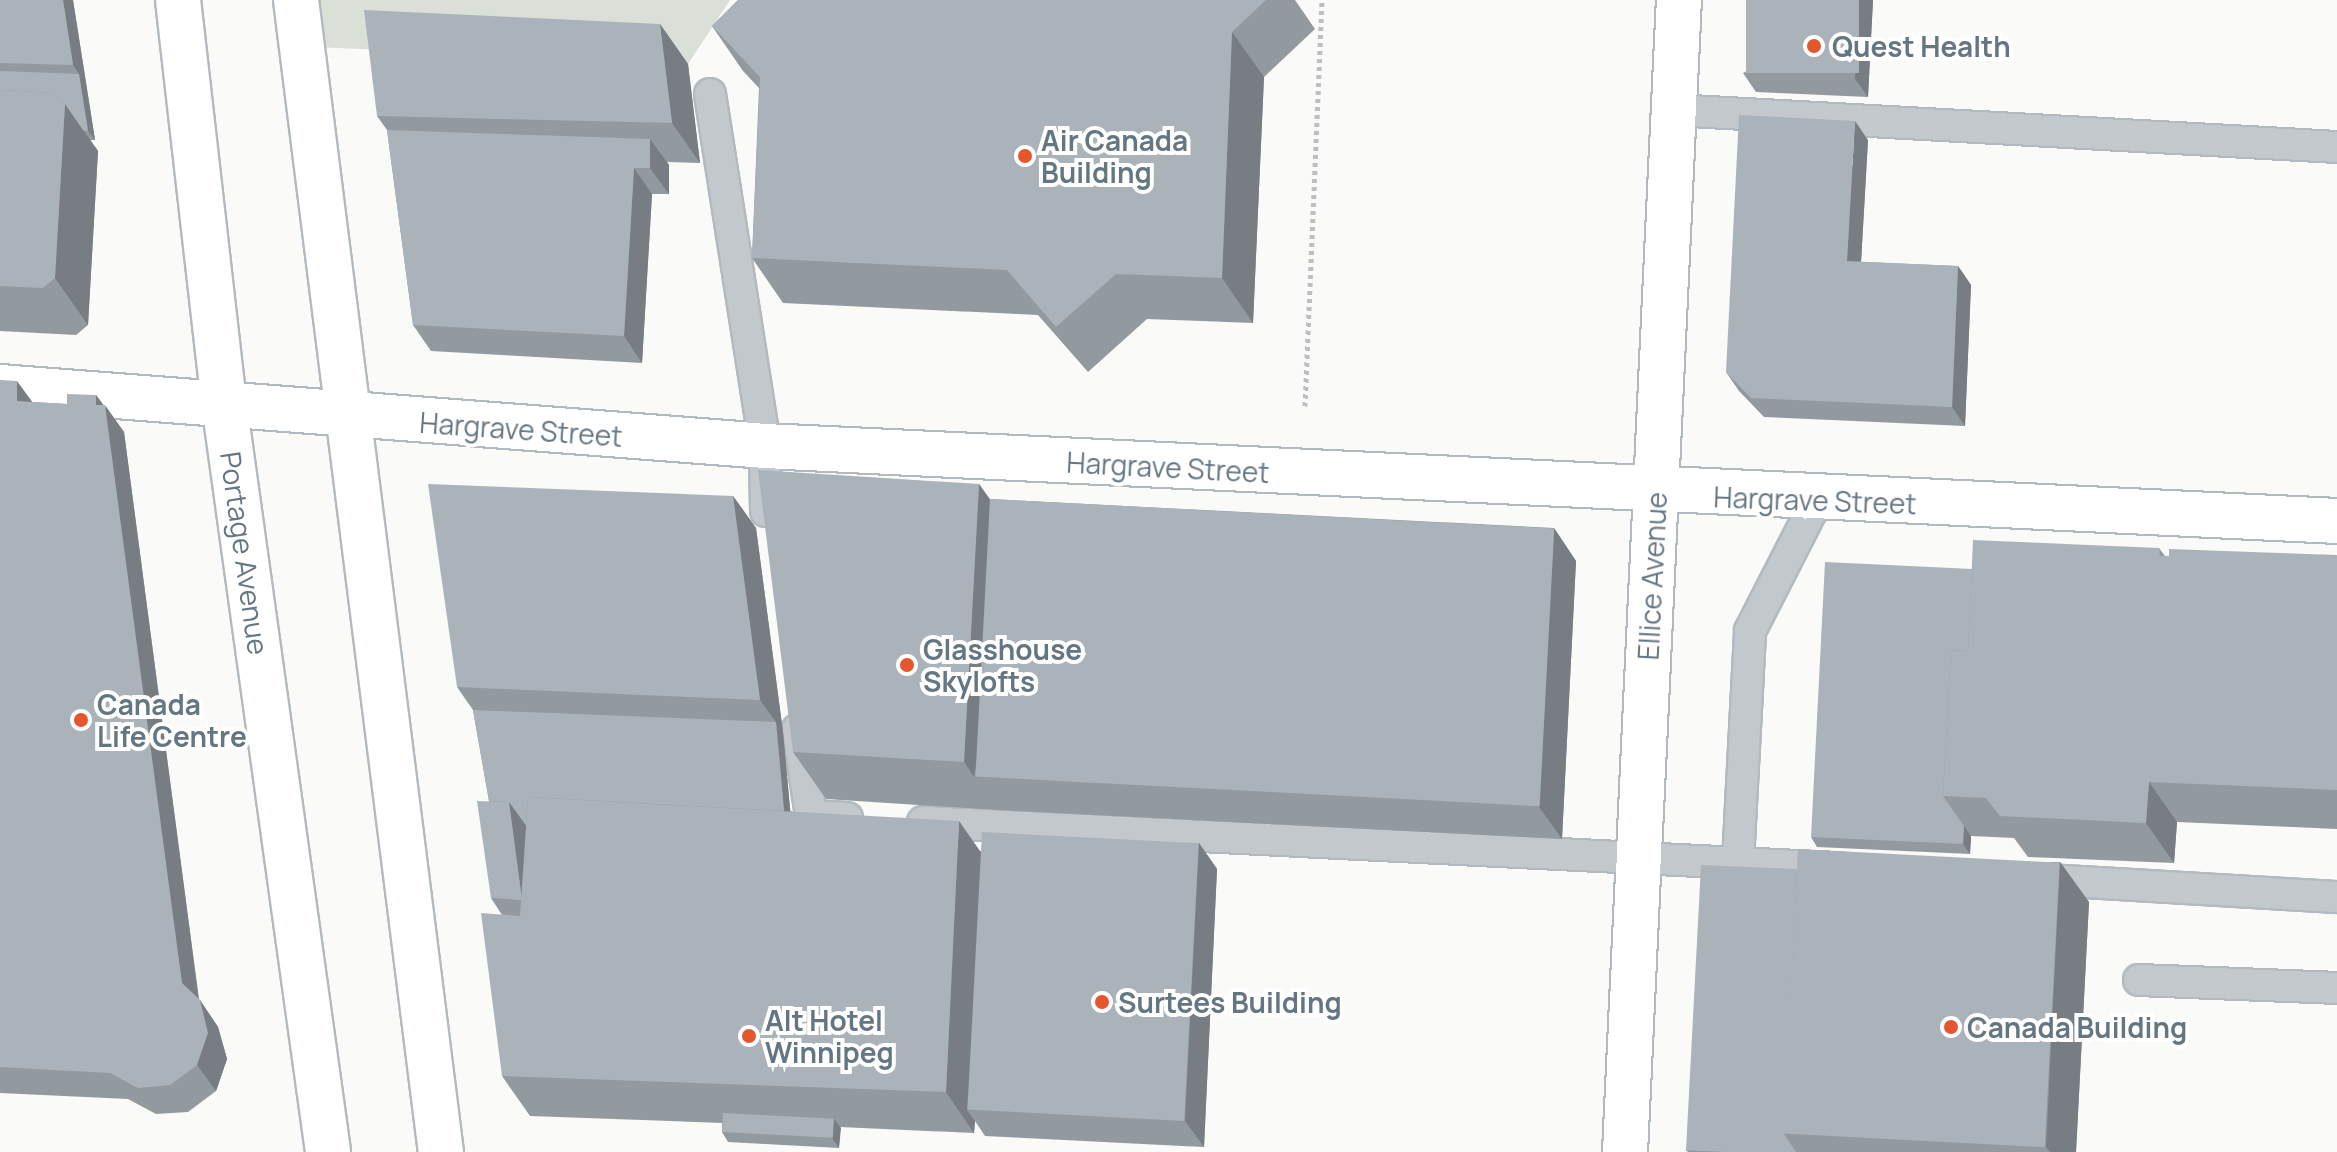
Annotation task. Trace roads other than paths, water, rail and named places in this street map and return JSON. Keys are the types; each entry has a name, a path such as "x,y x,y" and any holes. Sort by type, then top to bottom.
{"main road":[{"name":"Portage Avenue","path":"178,0 224,403 328,1152"},
{"path":"296,0 441,1152"},
{"name":"Ellice Avenue","path":"1625,1152 1679,0"},
{"name":"Hargrave Street","path":"0,387 765,446 1656,494 2337,521"}],"lane":[{"path":"710,94 749,382 765,446 770,538"},
{"path":"1673,110 2337,147"},
{"path":"1738,862 1750,631 1817,500"},
{"path":"793,693 811,816 1864,869"},
{"path":"2006,877 2337,897"},
{"path":"2139,980 2337,988"}],"place":[{"name":"Quest Health","path":"1814,46"},
{"name":"Air Canada Building","path":"1025,156"},
{"name":"Glasshouse Skylofts","path":"907,665"},
{"name":"Canada Life Centre","path":"81,720"},
{"name":"Surtees Building","path":"1102,1002"},
{"name":"Canada Building","path":"1951,1027"},
{"name":"Alt Hotel Winnipeg","path":"749,1036"}]}
